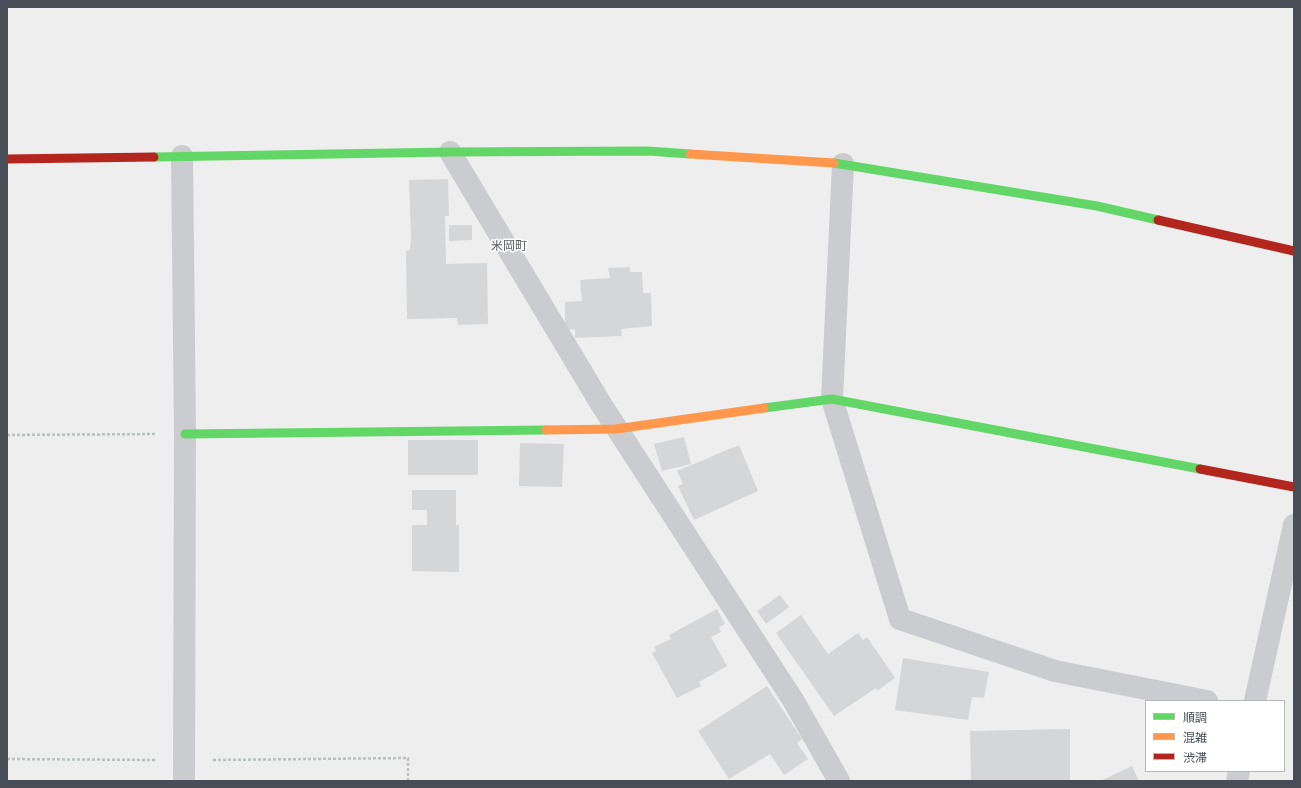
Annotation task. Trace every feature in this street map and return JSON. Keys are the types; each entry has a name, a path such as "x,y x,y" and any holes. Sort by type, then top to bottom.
{"street":[{"path":"7,159 450,152 648,151 843,164 1096,206 1294,251"},
{"path":"450,152 616,429 793,700 839,781"},
{"path":"182,156 185,434 184,770"},
{"path":"843,164 832,399 900,618 1055,671 1203,700"},
{"path":"185,434 616,429 832,399 1294,487"},
{"path":"1255,700 1294,525"}],"path":[{"path":"7,435 185,434"},
{"path":"7,760 184,770 408,758 408,781"}],"building":[{"path":"448,179 449,216 445,216 446,264 487,263 488,324 458,325 457,318 407,319 406,251 410,250 411,237 409,180"},
{"path":"449,225 472,225 472,240 449,241"},
{"path":"630,267 630,272 642,272 643,293 651,293 652,326 621,329 622,336 575,338 575,330 565,329 565,302 582,301 580,280 610,278 608,268"},
{"path":"684,437 691,464 662,471 654,444"},
{"path":"408,440 478,440 478,475 408,475"},
{"path":"520,443 564,444 562,487 519,486"},
{"path":"739,445 758,491 694,520 678,486 683,484 677,471"},
{"path":"412,490 456,490 456,525 459,525 459,572 412,571 412,525 427,525 427,510 412,510"},
{"path":"780,595 789,607 766,624 757,611"},
{"path":"717,609 725,624 719,627 721,632 711,637 727,666 699,682 701,686 677,698 652,653 656,651 654,647 671,639 669,635"},
{"path":"801,615 828,654 858,633 863,640 867,637 895,678 877,691 876,688 834,716 776,633"},
{"path":"903,658 989,672 984,698 972,697 968,720 895,710"},
{"path":"767,686 802,739 797,743 808,759 784,775 770,754 729,779 698,731"},
{"path":"1070,729 1070,781 971,781 970,731"},
{"path":"1132,766 1139,781 1100,781"}],"traffic: fast":[{"path":"154,157 450,152 648,151 690,154"},
{"path":"834,163 1097,206 1158,220"},
{"path":"764,408 832,399 1200,469"},
{"path":"185,434 546,430"}],"traffic: slow":[{"path":"690,154 834,163"},
{"path":"546,430 616,429 764,408"}],"traffic: jam":[{"path":"7,159 154,157"},
{"path":"1158,220 1294,251"},
{"path":"1200,469 1294,487"}],"district":[{"name":"米岡町","path":"509,247"}]}
